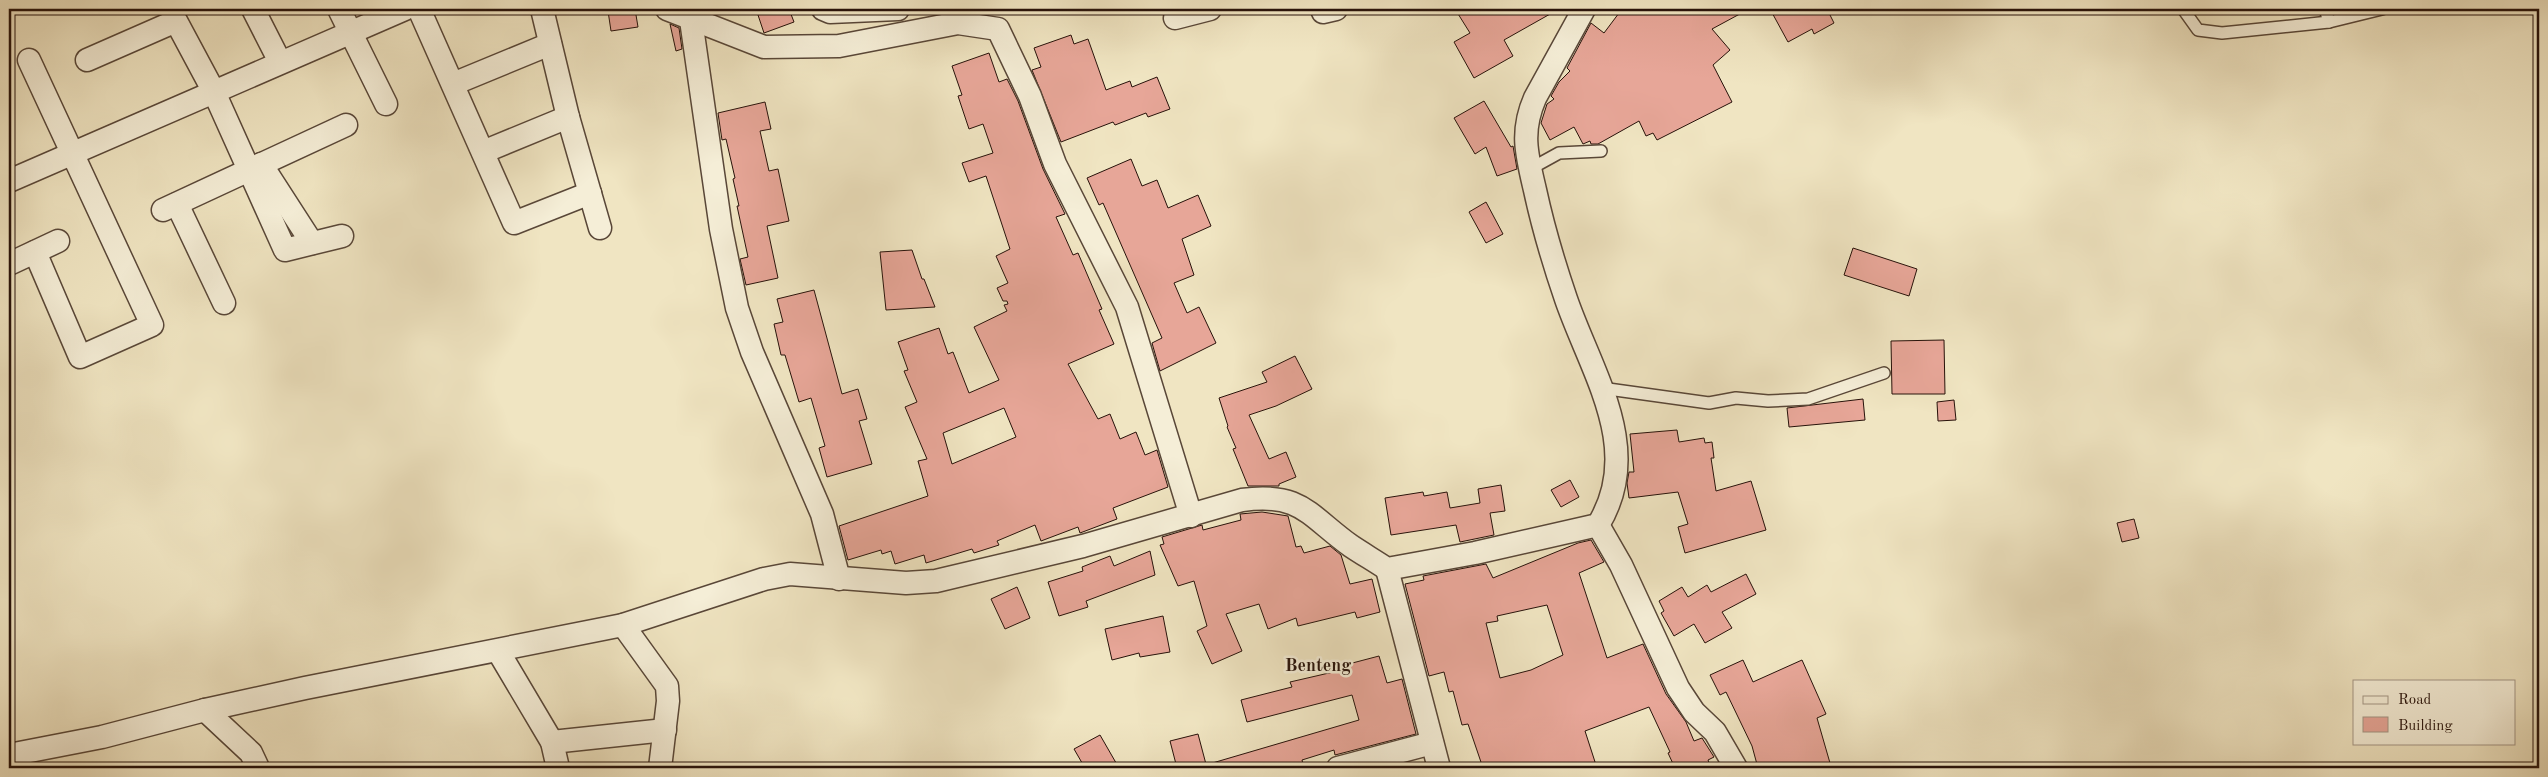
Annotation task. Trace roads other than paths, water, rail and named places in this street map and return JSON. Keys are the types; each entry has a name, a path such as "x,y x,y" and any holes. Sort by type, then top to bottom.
{"street":[{"path":"252,9 280,62"},
{"path":"339,9 386,104"},
{"path":"9,181 405,9"},
{"path":"420,9 514,223 590,193"},
{"path":"542,9 568,117 600,228"},
{"path":"667,9 764,47 840,46 958,23 998,29 1030,96 1055,164 1127,307 1191,516"},
{"path":"823,9 830,12 898,9"},
{"path":"1175,18 1210,9"},
{"path":"1322,9 1323,12 1336,9"},
{"path":"1387,569 1475,553 1576,531 1598,524 1609,506 1617,470 1617,448 1613,423 1566,299 1530,169 1525,130 1528,114 1584,9"},
{"path":"87,60 176,20 255,166 285,250 342,236"},
{"path":"691,20 721,229 737,308 752,352 822,514 839,579"},
{"path":"453,84 550,44"},
{"path":"29,60 152,325 80,357 35,252"},
{"path":"483,152 568,117"},
{"path":"224,303 170,207 346,125"},
{"path":"9,264 58,241"},
{"path":"17,759 205,710 498,652 623,625 764,579 790,574 912,583 936,581 1083,546 1242,500 1266,497 1288,502 1310,511 1351,545 1387,569 1439,768"},
{"path":"1598,524 1621,565 1678,688 1694,712 1715,732 1736,768"},
{"path":"623,625 667,686 668,701 660,768"},
{"path":"498,652 552,742 558,768"},
{"path":"205,710 251,752 258,768"},
{"path":"552,742 665,730"},
{"path":"1338,768 1432,743"}],"lane":[{"path":"2183,9 2198,30 2222,34 2329,22 2382,9"},
{"path":"2325,9 2329,22"},
{"path":"1530,169 1559,152 1601,151"},
{"path":"1601,388 1709,403 1736,398 1768,400 1808,399 1884,373"}],"district":[{"name":"Benteng","path":"1318,665"}]}
